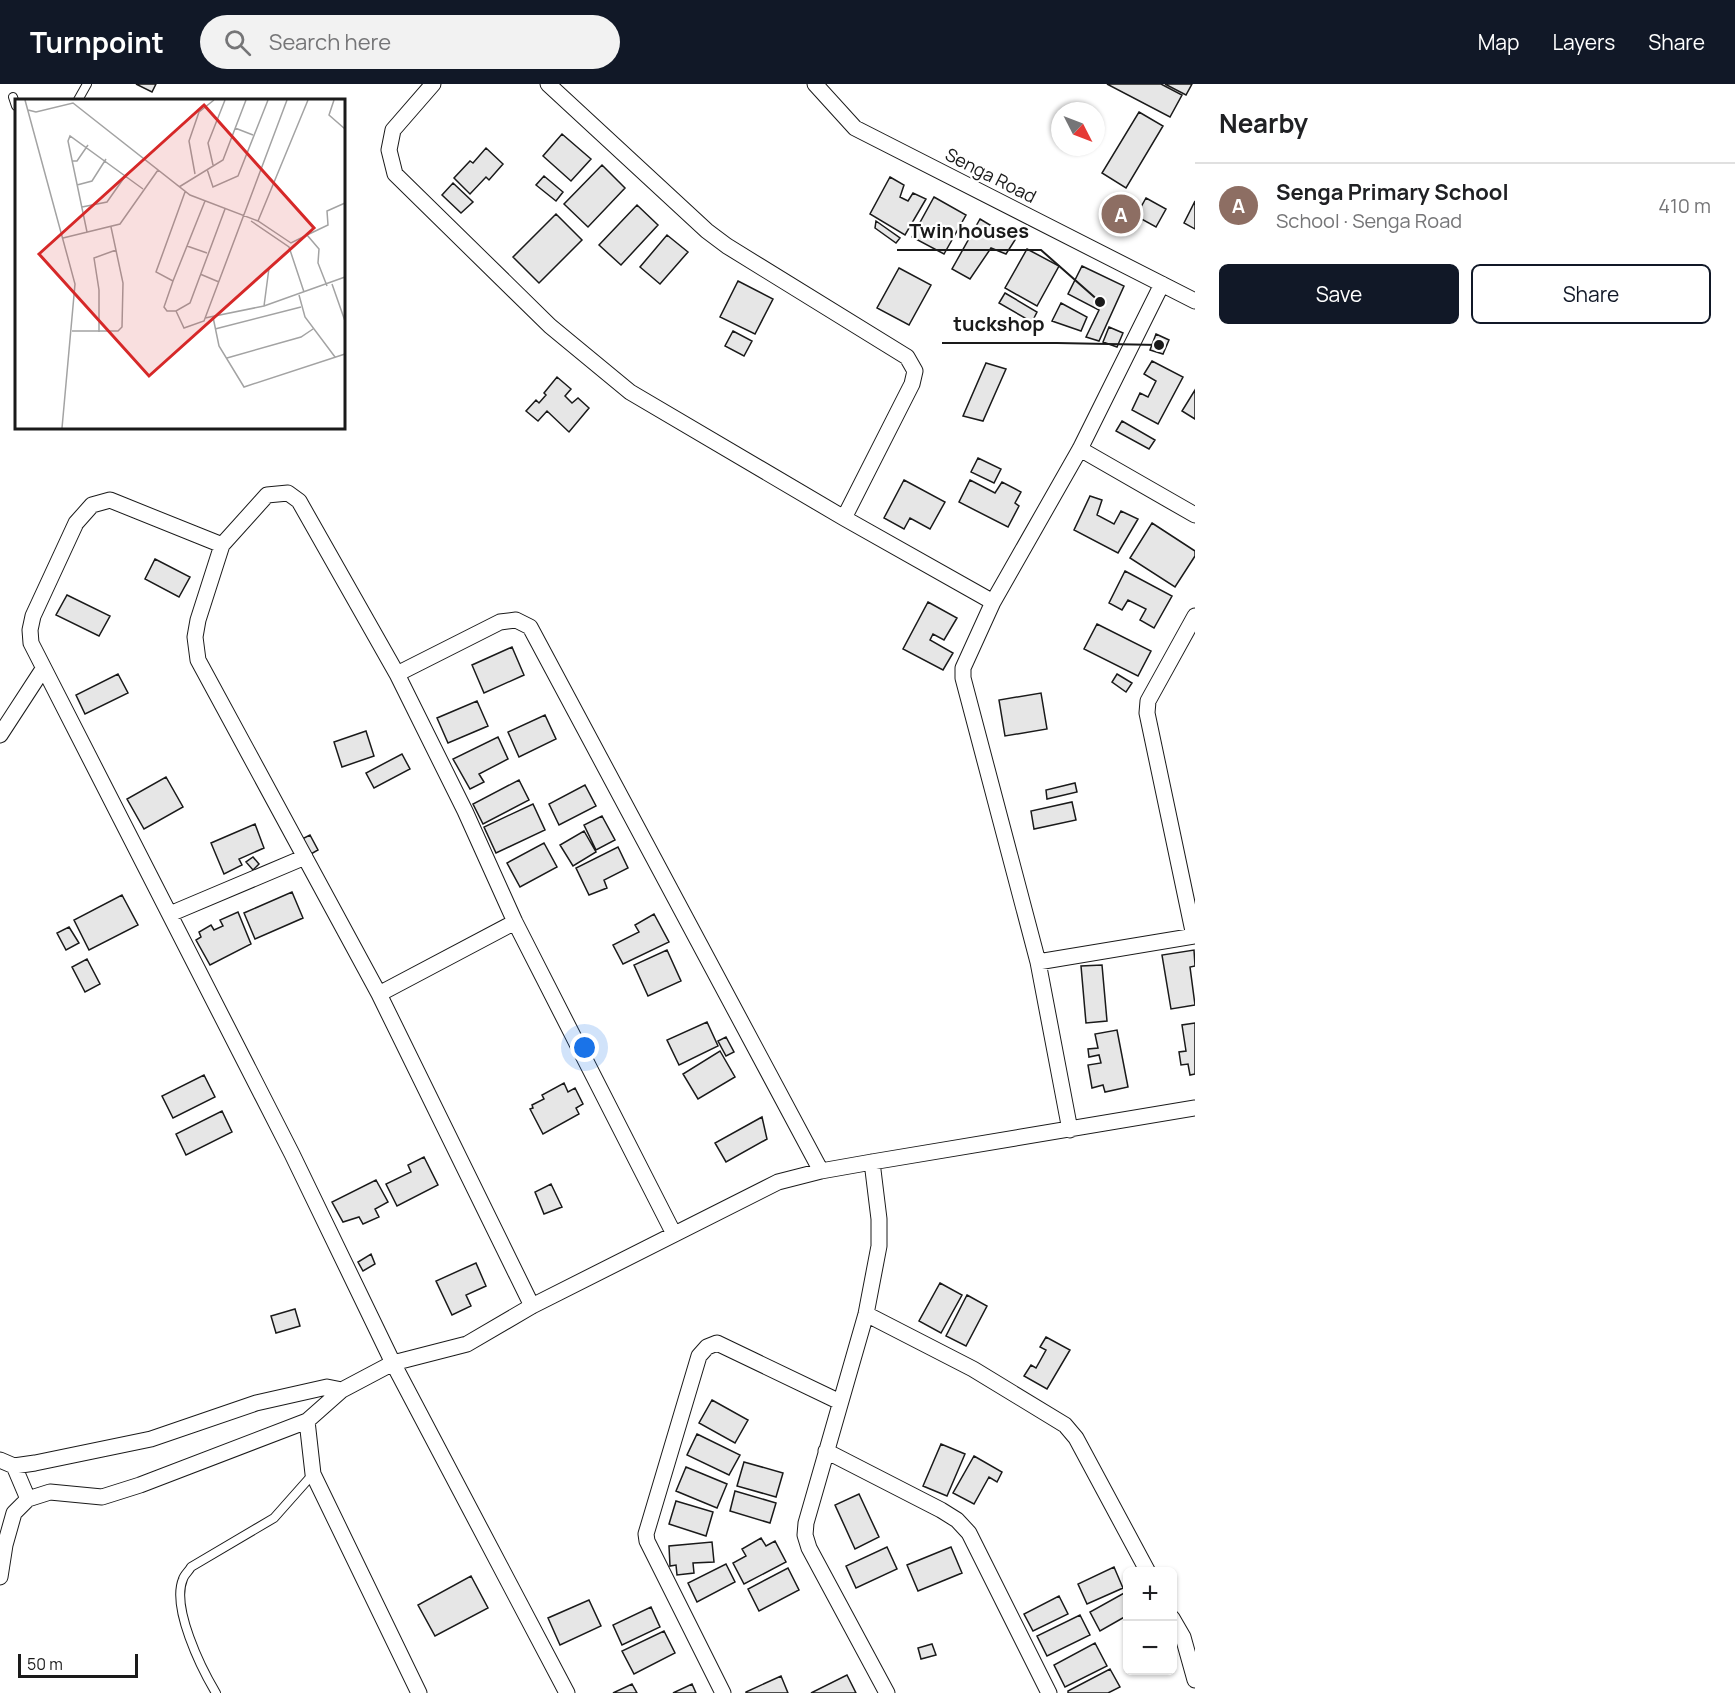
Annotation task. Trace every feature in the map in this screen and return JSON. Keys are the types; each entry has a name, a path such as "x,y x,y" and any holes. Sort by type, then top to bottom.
{"street":[{"path":"433,84 393,130 389,150 395,174 550,326 630,392 844,518 993,602"},
{"path":"548,84 714,236 907,357 915,371 912,384 844,518"},
{"name":"Senga Road","path":"814,84 855,128 1195,300"},
{"path":"1070,1130 1038,962 963,678 963,668 993,602 1080,449 1162,284"},
{"path":"1080,449 1195,514"},
{"path":"532,1306 379,994 198,660 195,638 198,620 222,545 267,495 288,493 299,501 397,674 465,811 515,922 674,1234"},
{"path":"222,545 110,500 92,505 76,524 33,616 30,630 31,643 292,1154 393,1363 567,1693"},
{"path":"1038,962 1195,936 1147,713 1148,701 1195,616"},
{"path":"397,674 500,622 516,620 530,627 820,1171"},
{"path":"0,735 5,713 44,669"},
{"path":"170,914 304,856"},
{"path":"379,994 515,922"},
{"path":"0,1577 5,1545 14,1513 28,1499 50,1492 102,1497 151,1481 307,1421 342,1390 393,1363 467,1344 532,1306 778,1182 820,1171 1195,1108"},
{"path":"872,1162 879,1219 879,1246 866,1314 806,1523 805,1535 809,1548 887,1693"},
{"path":"866,1314 973,1369 1065,1425 1076,1438 1145,1567"},
{"path":"723,1693 647,1541 646,1534 699,1356 707,1347 717,1343 840,1402"},
{"path":"0,1460 14,1467 151,1439 256,1403 327,1387 342,1390"},
{"path":"307,1421 313,1474 419,1693"},
{"path":"826,1451 941,1510 969,1533 1049,1693"},
{"path":"14,1467 28,1499"},
{"path":"1175,1621 1183,1637 1195,1680"}],"lane":[{"path":"79,99 87,84"},
{"path":"13,98 15,103"},
{"path":"216,1693 188,1638 181,1600 182,1579 191,1567 274,1518 313,1474"}],"building":[{"path":"136,84 156,84 152,92"},
{"path":"1107,84 1161,84 1182,95 1170,117"},
{"path":"1165,84 1192,84 1186,95"},
{"path":"1139,112 1163,126 1126,188 1102,173"},
{"path":"562,134 591,159 571,181 543,156"},
{"path":"486,148 503,164 489,180 486,177 470,194 454,178 470,161 473,163"},
{"path":"602,165 625,188 588,227 564,204"},
{"path":"544,176 563,192 556,201 536,185"},
{"path":"890,177 904,185 900,197 908,201 913,193 926,199 905,235 870,214"},
{"path":"453,183 473,202 461,213 442,195"},
{"path":"934,197 966,215 944,254 912,237"},
{"path":"1146,198 1166,209 1156,227 1136,216"},
{"path":"1195,201 1195,229 1184,223"},
{"path":"637,205 658,225 621,265 599,245"},
{"path":"556,214 582,240 539,283 513,257"},
{"path":"980,219 1015,240 1006,254 991,248 970,279 952,269"},
{"path":"876,221 900,238 896,243 875,228"},
{"path":"667,235 688,252 660,284 640,267"},
{"path":"1027,249 1059,266 1037,306 1005,288"},
{"path":"1082,266 1124,286 1099,341 1086,337 1099,310 1068,294"},
{"path":"899,268 931,285 909,325 877,308"},
{"path":"738,281 773,299 755,334 720,317"},
{"path":"1005,293 1037,312 1032,322 999,303"},
{"path":"1061,303 1087,317 1081,331 1052,321"},
{"path":"1109,327 1123,333 1117,347 1103,342"},
{"path":"733,331 752,341 744,356 725,346"},
{"path":"1156,334 1169,340 1163,354 1150,350"},
{"path":"1152,361 1183,377 1158,424 1132,410 1140,393 1148,397 1156,381 1144,374"},
{"path":"986,363 1006,369 983,421 963,416"},
{"path":"557,377 571,389 565,396 572,403 578,398 589,408 569,432 547,411 538,421 526,411 536,400 539,403"},
{"path":"1195,390 1195,419 1182,411"},
{"path":"1122,421 1155,440 1149,449 1116,431"},
{"path":"978,458 1001,469 994,483 971,472"},
{"path":"904,480 945,502 930,529 910,518 904,529 884,518"},
{"path":"970,480 995,493 1002,482 1021,492 1015,503 1019,506 1008,527 959,502"},
{"path":"1090,496 1102,500 1097,515 1114,524 1121,511 1138,519 1118,553 1074,530"},
{"path":"1152,523 1195,551 1195,556 1175,587 1130,558"},
{"path":"155,559 190,577 179,597 145,579"},
{"path":"1125,571 1172,596 1154,628 1140,620 1146,609 1128,600 1122,610 1109,603"},
{"path":"67,595 110,616 99,636 56,615"},
{"path":"928,602 957,618 944,640 933,634 930,640 953,653 943,670 903,649"},
{"path":"1097,624 1151,651 1138,676 1084,649"},
{"path":"512,647 524,675 484,693 472,665"},
{"path":"118,674 128,693 85,714 76,695"},
{"path":"1117,674 1132,683 1126,692 1112,682"},
{"path":"1041,693 1047,729 1005,736 999,700"},
{"path":"477,701 488,726 448,743 437,718"},
{"path":"545,715 556,739 519,757 508,732"},
{"path":"366,731 374,756 342,767 334,742"},
{"path":"498,737 508,759 479,774 484,782 470,789 453,759"},
{"path":"402,754 410,769 374,788 366,773"},
{"path":"166,777 183,807 144,829 127,799"},
{"path":"519,780 529,800 483,824 473,804"},
{"path":"1075,783 1077,792 1047,799 1046,790"},
{"path":"585,785 596,806 559,825 549,804"},
{"path":"1072,802 1076,820 1034,829 1031,811"},
{"path":"533,804 545,830 496,853 484,827"},
{"path":"602,816 615,840 596,850 584,825"},
{"path":"255,824 264,848 239,859 242,865 224,874 211,843"},
{"path":"584,831 596,852 573,866 560,845"},
{"path":"310,835 318,850 311,854 302,839"},
{"path":"544,843 557,867 520,887 507,863"},
{"path":"618,847 628,868 604,880 607,888 589,895 576,868"},
{"path":"253,857 259,864 253,870 246,862"},
{"path":"292,892 303,918 255,939 244,913"},
{"path":"122,895 138,925 89,950 74,920"},
{"path":"238,912 251,944 210,965 196,940 201,937 199,932 211,925 214,930 223,926 220,920"},
{"path":"654,914 669,942 623,964 613,945 639,932 635,925"},
{"path":"69,927 79,943 66,950 57,933"},
{"path":"667,950 681,981 648,996 634,965"},
{"path":"1194,950 1195,966 1190,967 1195,1005 1171,1009 1162,955"},
{"path":"87,959 100,984 85,992 72,967"},
{"path":"1102,965 1107,1021 1086,1023 1081,966"},
{"path":"707,1022 718,1046 679,1065 667,1040"},
{"path":"1195,1023 1195,1074 1190,1075 1188,1064 1181,1065 1179,1052 1186,1051 1182,1025"},
{"path":"1117,1030 1128,1087 1105,1092 1103,1085 1092,1088 1088,1065 1101,1063 1099,1055 1089,1057 1088,1049 1098,1048 1095,1034"},
{"path":"726,1037 734,1052 726,1056 718,1041"},
{"path":"720,1051 735,1077 698,1099 683,1074"},
{"path":"204,1075 215,1097 173,1118 162,1096"},
{"path":"564,1083 568,1092 575,1088 583,1104 576,1108 579,1114 543,1134 530,1109 533,1108 532,1105 544,1099 542,1095"},
{"path":"222,1111 232,1132 186,1155 176,1134"},
{"path":"762,1117 767,1139 726,1162 715,1143"},
{"path":"424,1157 438,1185 397,1206 386,1184 411,1172 408,1165"},
{"path":"376,1180 388,1202 375,1209 379,1217 363,1224 359,1217 343,1222 332,1202"},
{"path":"551,1184 562,1207 544,1214 535,1192"},
{"path":"371,1254 375,1264 363,1271 358,1262"},
{"path":"476,1263 486,1286 466,1295 471,1306 452,1315 436,1281"},
{"path":"940,1283 962,1295 941,1333 919,1321"},
{"path":"967,1295 987,1306 966,1346 946,1336"},
{"path":"295,1309 300,1326 276,1333 271,1316"},
{"path":"1046,1337 1070,1350 1047,1389 1024,1376 1031,1365 1036,1368 1046,1350 1040,1347"},
{"path":"712,1400 748,1420 735,1443 699,1423"},
{"path":"697,1434 740,1455 729,1475 687,1455"},
{"path":"941,1444 965,1454 947,1496 923,1486"},
{"path":"974,1456 1002,1472 997,1482 989,1477 974,1504 953,1493"},
{"path":"744,1462 783,1473 776,1497 737,1486"},
{"path":"686,1467 727,1484 717,1508 676,1491"},
{"path":"735,1491 776,1503 770,1523 730,1511"},
{"path":"859,1494 879,1537 855,1549 835,1505"},
{"path":"676,1501 713,1512 706,1536 669,1524"},
{"path":"761,1538 766,1546 775,1541 786,1562 744,1584 733,1563 746,1556 742,1549"},
{"path":"712,1542 714,1562 693,1563 694,1573 677,1575 676,1565 670,1566 669,1546"},
{"path":"887,1547 897,1569 856,1588 846,1566"},
{"path":"951,1547 962,1573 918,1591 907,1565"},
{"path":"726,1564 735,1582 697,1602 688,1583"},
{"path":"1114,1567 1123,1588 1087,1604 1078,1584"},
{"path":"788,1568 799,1590 759,1611 748,1589"},
{"path":"471,1576 488,1608 435,1636 418,1605"},
{"path":"1123,1594 1123,1618 1100,1631 1090,1612"},
{"path":"1059,1596 1068,1614 1033,1631 1024,1614"},
{"path":"589,1600 601,1626 560,1645 548,1618"},
{"path":"651,1607 660,1627 622,1645 613,1625"},
{"path":"1080,1615 1090,1635 1047,1656 1037,1636"},
{"path":"664,1631 675,1653 634,1674 622,1651"},
{"path":"1095,1643 1107,1666 1065,1687 1054,1665"},
{"path":"932,1644 936,1655 921,1659 918,1648"},
{"path":"1110,1669 1120,1687 1108,1693 1068,1693 1068,1691"},
{"path":"847,1675 856,1693 811,1693"},
{"path":"781,1676 788,1693 746,1693 746,1692"},
{"path":"632,1684 637,1693 613,1693"},
{"path":"692,1684 696,1693 673,1693"}],"place":[{"name":"Senga Primary School","path":"1121,214"},
{"name":"Twin houses","path":"1100,302"},
{"name":"tuckshop","path":"1159,345"}]}
